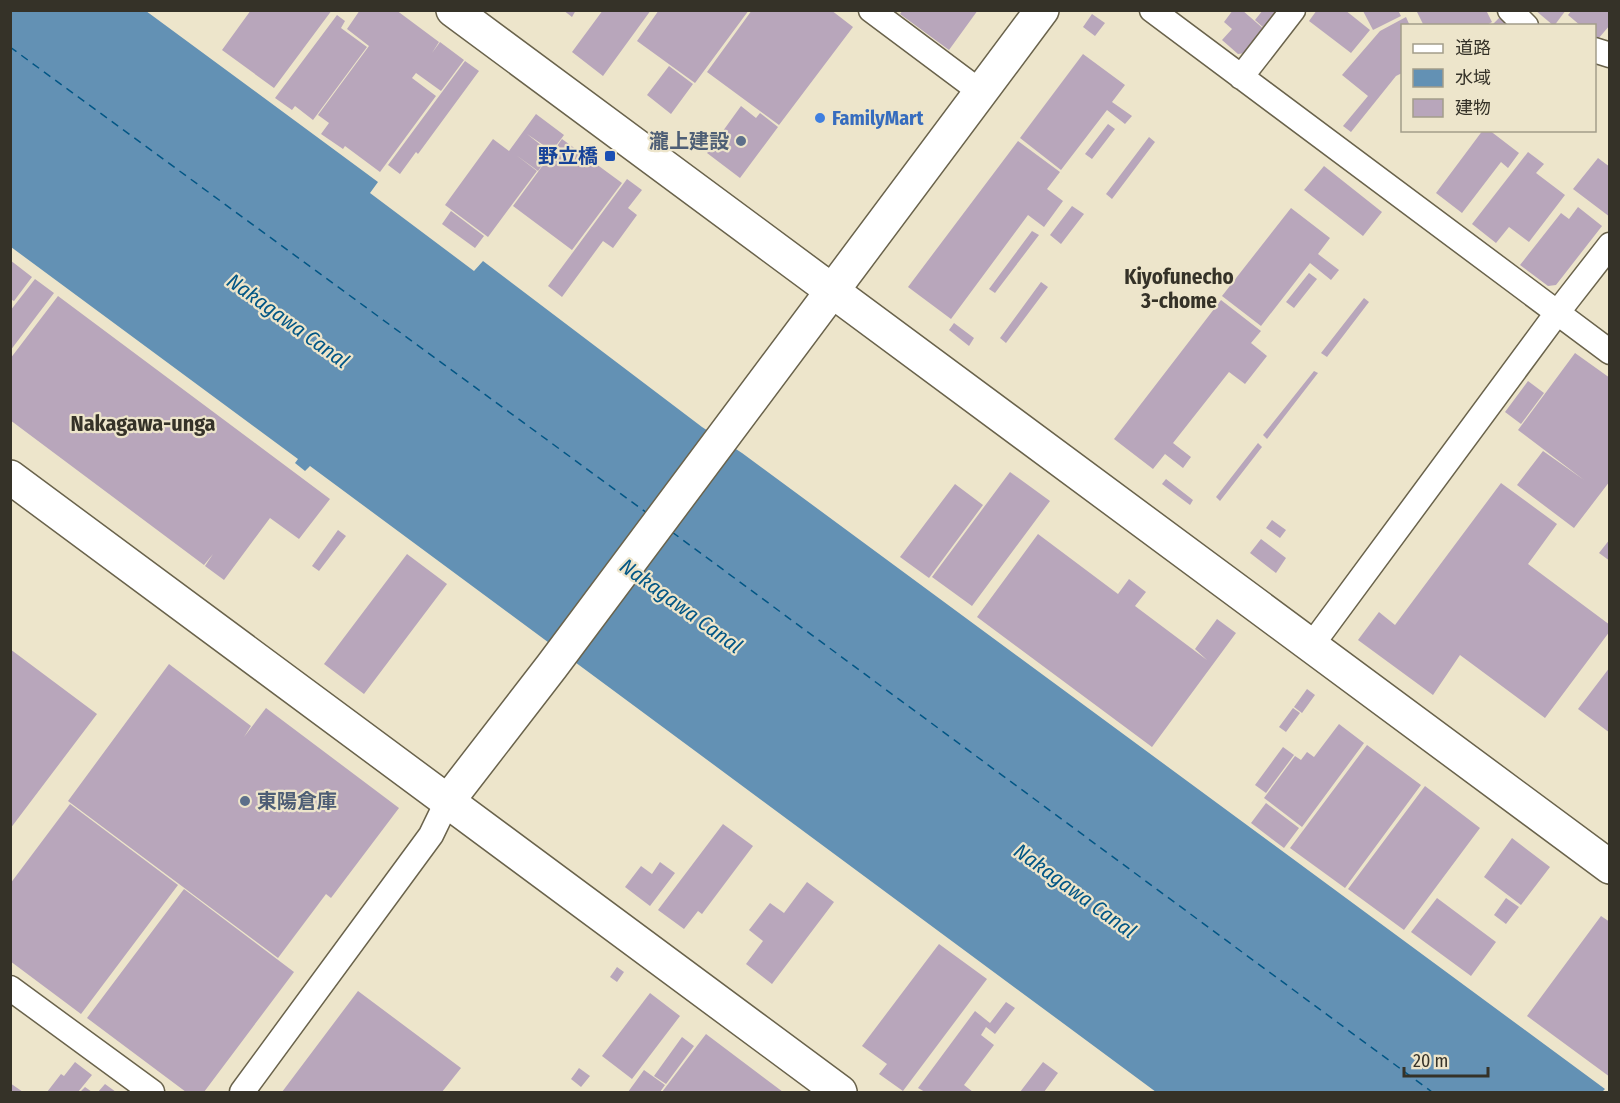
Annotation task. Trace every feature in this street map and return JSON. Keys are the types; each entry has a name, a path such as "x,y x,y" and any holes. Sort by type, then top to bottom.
{"street":[{"path":"871,10 982,93"},
{"path":"242,1092 431,834 447,802 833,292 1042,10"},
{"path":"1152,10 1610,352"},
{"path":"1241,77 1293,10"},
{"path":"1510,10 1524,24"},
{"path":"470,15 833,292 1610,867"},
{"path":"1311,646 1557,313 1610,245"},
{"path":"10,477 840,1092"},
{"path":"10,988 152,1092"}],"water":[{"name":"Nakagawa Canal","path":"11,11 146,11 378,182 370,193 474,271 483,261 702,427 742,453 1605,1089 1602,1092 1156,1092 310,466 305,471 295,463 298,459 11,247"}],"building":[{"path":"251,10 332,10 274,88 222,50"},
{"path":"360,10 396,10 439,42 432,53 440,42 464,60 441,91 416,73 412,78 436,96 380,172 345,146 343,149 321,134 329,123 318,115 369,46 347,29"},
{"path":"563,10 576,10 572,17"},
{"path":"603,10 651,10 603,76 572,52"},
{"path":"659,10 749,10 695,83 637,41"},
{"path":"752,10 831,10 853,27 779,125 707,72"},
{"path":"903,10 978,10 949,50 900,14"},
{"path":"1233,10 1242,10 1265,30 1246,53 1238,54 1222,40 1232,29 1224,22"},
{"path":"1263,10 1281,10 1265,29 1255,20"},
{"path":"1317,10 1345,10 1370,30 1351,53 1309,21"},
{"path":"1398,10 1401,16 1373,30 1363,11"},
{"path":"1416,10 1486,10 1492,22 1488,24 1423,24"},
{"path":"1535,10 1566,10 1556,24 1552,24"},
{"path":"1572,10 1610,10 1610,25 1598,39 1596,24 1579,24 1568,15"},
{"path":"1092,14 1105,23 1095,36 1083,27"},
{"path":"337,15 345,21 341,28 367,47 313,120 295,106 292,110 275,98"},
{"path":"1406,17 1409,24 1401,24 1401,74 1396,76 1351,132 1343,126 1368,96 1342,75 1380,31"},
{"path":"1500,17 1506,24 1493,24"},
{"path":"1083,54 1125,85 1112,102 1132,116 1125,124 1107,110 1061,170 1020,138"},
{"path":"465,61 479,71 418,154 416,152 400,174 388,165"},
{"path":"669,66 693,84 671,114 647,95"},
{"path":"741,106 756,118 760,113 778,127 740,178 707,153"},
{"path":"536,114 564,135 552,151 527,134 551,153 538,171 516,155 537,171 488,237 445,205 493,139 509,151"},
{"path":"1108,124 1115,129 1092,159 1085,154"},
{"path":"1482,132 1492,132 1519,153 1508,168 1501,162 1462,213 1436,193"},
{"path":"1149,137 1155,142 1112,199 1106,194"},
{"path":"562,139 622,183 572,250 513,206"},
{"path":"1018,141 1060,172 1047,189 1063,201 1044,227 1028,215 951,319 908,287"},
{"path":"1528,152 1544,164 1536,173 1565,195 1529,242 1509,227 1496,243 1472,224"},
{"path":"1598,158 1610,167 1610,217 1573,189"},
{"path":"1324,166 1382,212 1363,236 1304,190"},
{"path":"627,179 642,190 628,208 637,215 613,248 603,241 562,297 548,286"},
{"path":"1072,206 1084,214 1061,244 1050,235"},
{"path":"1578,207 1602,226 1556,285 1548,286 1520,265 1561,213 1569,219"},
{"path":"1291,208 1330,238 1318,254 1339,270 1331,280 1310,263 1261,326 1222,296"},
{"path":"451,211 484,236 475,248 442,224"},
{"path":"1032,231 1039,235 995,293 989,289"},
{"path":"10,260 32,277 14,301 10,299"},
{"path":"1309,273 1317,279 1294,308 1286,302"},
{"path":"35,279 54,293 10,351 10,311"},
{"path":"1041,282 1048,287 1006,343 1000,338"},
{"path":"58,296 330,499 299,539 270,518 224,580 205,566 213,554 204,565 10,420 10,359"},
{"path":"1364,298 1369,302 1327,357 1321,353"},
{"path":"1221,300 1261,331 1251,343 1267,356 1245,384 1229,372 1173,443 1191,457 1183,468 1165,454 1153,469 1114,439"},
{"path":"954,323 974,338 969,346 949,330"},
{"path":"1575,353 1610,378 1610,481 1574,528 1517,485 1543,451 1584,480 1518,430"},
{"path":"1314,371 1318,373 1267,439 1263,435"},
{"path":"1528,381 1544,393 1521,424 1505,412"},
{"path":"1258,443 1262,447 1220,501 1216,497"},
{"path":"1010,472 1050,501 972,606 932,577"},
{"path":"1166,479 1193,500 1190,505 1162,484"},
{"path":"1501,483 1557,524 1528,564 1610,625 1610,631 1545,718 1460,655 1433,695 1358,640 1379,612 1395,625"},
{"path":"955,484 983,505 929,578 900,557"},
{"path":"1272,520 1286,530 1280,538 1266,528"},
{"path":"338,530 346,536 319,571 312,566"},
{"path":"1038,534 1118,594 1129,579 1146,592 1135,606 1207,660 1195,649 1217,619 1236,633 1152,747 977,617"},
{"path":"1261,539 1286,558 1276,573 1250,553"},
{"path":"1610,539 1610,561 1599,553"},
{"path":"407,554 447,584 364,694 324,664"},
{"path":"10,649 97,714 10,829"},
{"path":"169,664 251,726 244,737 266,708 399,808 331,898 326,894 278,958 68,801"},
{"path":"1610,667 1610,733 1578,709"},
{"path":"1307,689 1315,695 1302,713 1294,707"},
{"path":"1293,708 1300,713 1286,732 1279,727"},
{"path":"1339,724 1364,743 1302,827 1264,798 1295,756 1301,760 1307,752 1314,757"},
{"path":"1367,745 1421,785 1345,888 1290,848"},
{"path":"1283,747 1294,755 1266,793 1255,785"},
{"path":"1425,786 1480,828 1404,930 1348,889"},
{"path":"1266,803 1299,828 1284,848 1251,823"},
{"path":"70,804 178,885 81,1014 10,961 10,884"},
{"path":"723,824 753,846 702,914 698,911 684,929 658,910"},
{"path":"1512,838 1550,867 1521,905 1484,877"},
{"path":"660,862 675,873 650,906 625,887 641,866 652,874"},
{"path":"807,882 834,902 772,984 746,964 763,941 749,930 770,903 784,913"},
{"path":"184,889 294,972 204,1092 186,1092 87,1018"},
{"path":"1437,898 1496,942 1471,976 1411,932"},
{"path":"1506,898 1519,907 1506,924 1494,915"},
{"path":"1601,916 1610,922 1610,1077 1527,1016"},
{"path":"939,944 987,979 903,1091 879,1074 887,1064 862,1046"},
{"path":"617,967 624,972 617,982 610,977"},
{"path":"358,991 461,1068 442,1092 282,1092"},
{"path":"650,993 680,1016 632,1079 602,1056"},
{"path":"1006,1002 1015,1008 995,1034 986,1027 981,1035 994,1045 964,1085 973,1092 925,1092 918,1088 975,1011 990,1023"},
{"path":"706,1034 783,1092 662,1092"},
{"path":"682,1037 694,1046 666,1084 654,1076"},
{"path":"75,1062 92,1075 78,1092 47,1092 61,1074 64,1076"},
{"path":"1043,1062 1058,1073 1044,1092 1020,1092"},
{"path":"579,1068 590,1076 581,1087 571,1079"},
{"path":"644,1070 665,1085 660,1092 628,1092"},
{"path":"10,1083 23,1092 10,1092"},
{"path":"105,1084 116,1092 98,1092"},
{"path":"85,1087 92,1092 80,1092"}],"ferry route":[{"path":"10,47 647,513"},
{"path":"672,532 1432,1092"}],"place":[{"name":"FamilyMart","path":"820,118"},
{"name":"瀧上建設","path":"741,141"},
{"name":"野立橋","path":"610,156"},
{"name":"東陽倉庫","path":"245,801"}],"district":[{"name":"Kiyofunecho 3-chome","path":"1179,289"},
{"name":"Nakagawa-unga","path":"143,423"}]}
